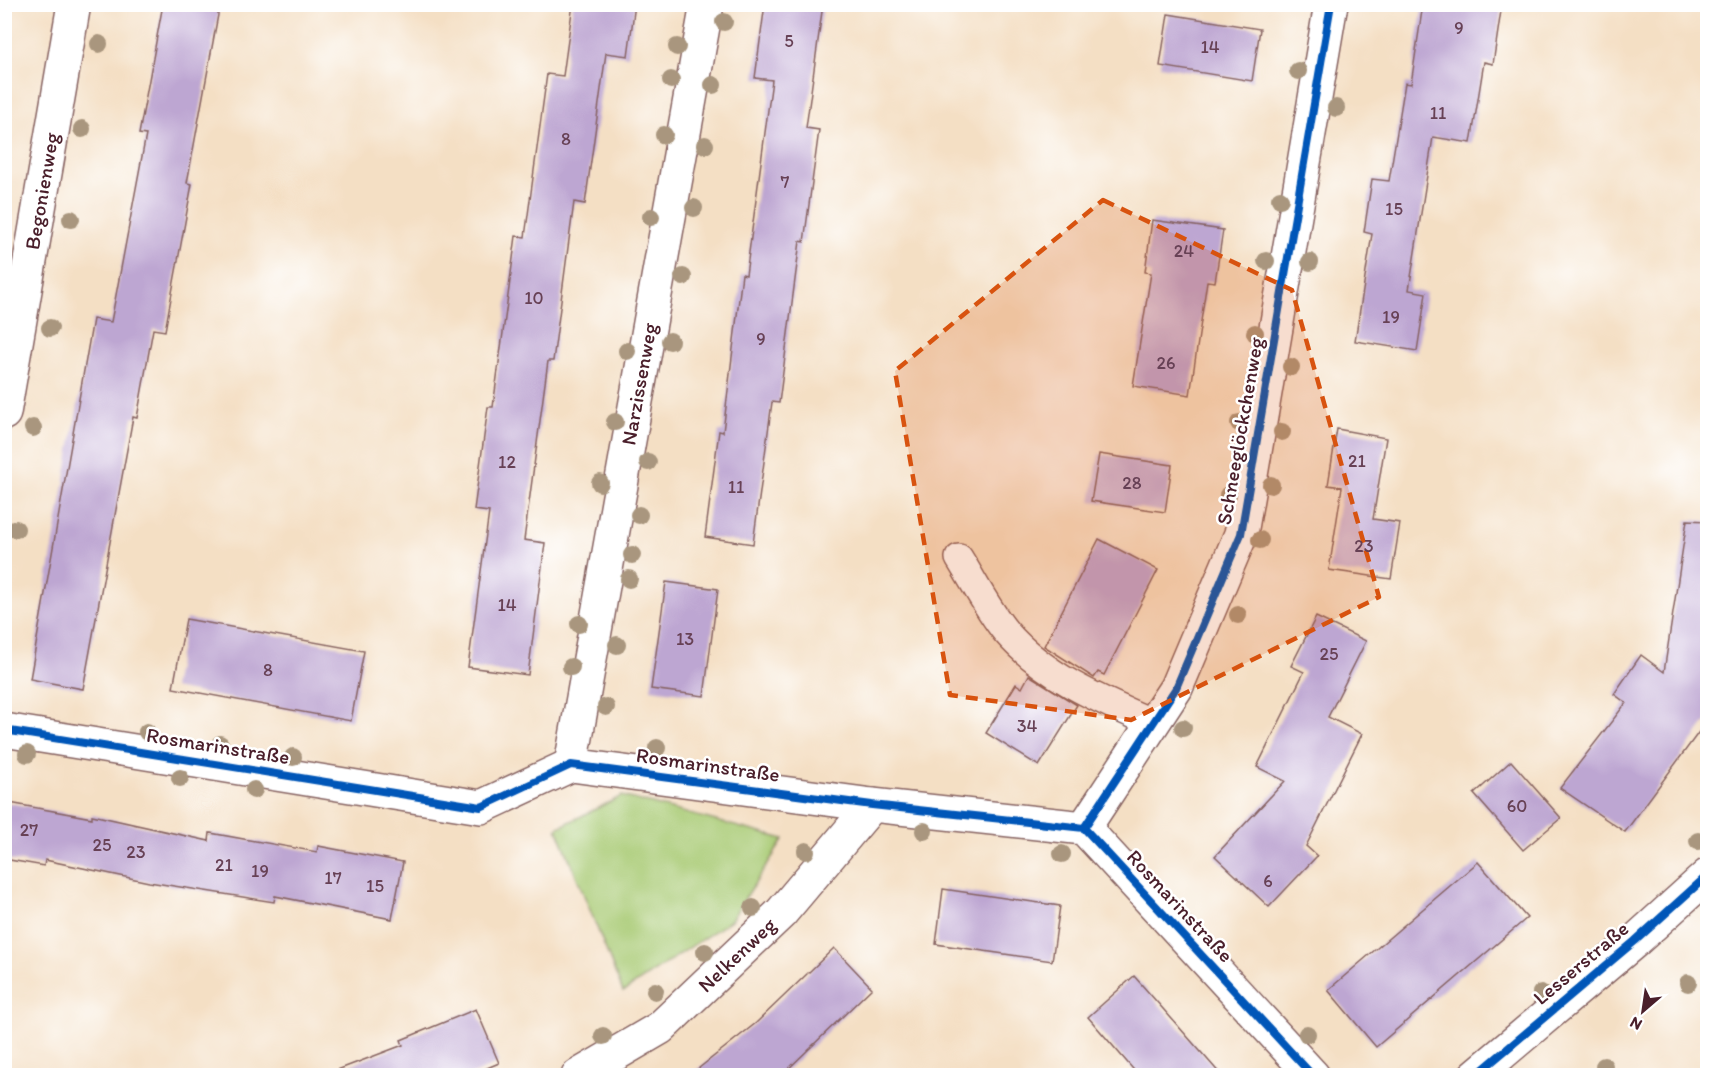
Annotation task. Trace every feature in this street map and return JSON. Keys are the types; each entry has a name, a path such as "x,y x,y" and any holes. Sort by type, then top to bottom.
{"street":[{"name":"Begonienweg","path":"4,413 74,4"},
{"name":"Narzissenweg","path":"572,765 707,4"},
{"name":"Schneeglöckchenweg","path":"1084,828 1176,688 1241,534 1331,4"},
{"name":"Rosmarinstraße","path":"4,730 481,807 572,765 872,805 1084,828 1313,1076"},
{"name":"Nelkenweg","path":"578,1076 660,1028 781,913 872,805"},
{"name":"Lesserstraße","path":"1475,1076 1635,941 1707,875"}],"lane":[{"path":"959,558 1006,632 1049,671 1101,701 1153,723"}],"highlighted area":[{"path":"1103,200 1292,290 1379,597 1131,720 950,695 895,371"}],"green space":[{"path":"622,796 784,839 731,920 623,992 557,828"}],"building":[{"path":"163,4 220,4 187,183 192,184 165,331 153,329 137,418 133,417 83,689 30,679 93,319 111,322 146,135 139,134"},
{"path":"573,4 635,4 628,56 606,53 585,204 574,202 553,361 548,361 524,540 545,543 528,675 468,667 489,512 474,510 488,407 493,407 516,236 525,237 547,74 563,76"},
{"path":"765,4 823,4 806,128 819,130 804,242 800,241 779,403 772,402 753,544 705,537 719,431 723,432 742,274 746,275 772,80 755,78"},
{"path":"1423,4 1502,4 1493,64 1484,62 1471,143 1433,137 1409,290 1426,293 1417,351 1355,341 1372,234 1364,232 1372,179 1389,181 1405,83 1411,84"},
{"path":"1168,14 1260,29 1252,81 1160,66"},
{"path":"1152,220 1223,230 1215,282 1207,281 1190,395 1133,386 1151,273 1145,272"},
{"path":"1337,429 1386,438 1373,519 1400,523 1391,579 1329,570 1342,487 1328,485"},
{"path":"1099,454 1172,465 1165,512 1091,501"},
{"path":"1687,520 1707,521 1707,721 1625,832 1560,788 1626,703 1614,694 1641,655 1664,672"},
{"path":"1099,539 1158,570 1104,675 1098,672 1094,678 1044,646"},
{"path":"666,582 718,589 704,696 651,689"},
{"path":"1316,617 1366,641 1328,717 1362,734 1306,846 1317,856 1269,907 1215,856 1285,781 1257,767 1304,672 1291,666"},
{"path":"186,619 364,651 351,721 173,688"},
{"path":"1029,675 1077,705 1039,766 986,733 1016,684 1022,688"},
{"path":"1511,761 1561,818 1523,850 1474,794"},
{"path":"4,802 92,818 92,815 209,841 210,833 317,852 318,846 403,862 392,919 275,896 274,902 149,882 45,860 44,866 4,859"},
{"path":"1478,862 1527,918 1376,1047 1328,990"},
{"path":"943,889 1060,906 1052,961 936,944"},
{"path":"834,948 872,988 781,1076 689,1076 756,1023"},
{"path":"1134,976 1222,1076 1139,1076 1088,1017"},
{"path":"476,1009 499,1063 468,1076 333,1076 332,1072 403,1045 401,1040"}],"cycle path":[{"path":"1084,828 1176,688 1241,534 1331,4"},
{"path":"4,730 481,807 571,765 872,805 1084,828 1313,1076"},
{"path":"1475,1076 1635,941 1708,875"}]}
